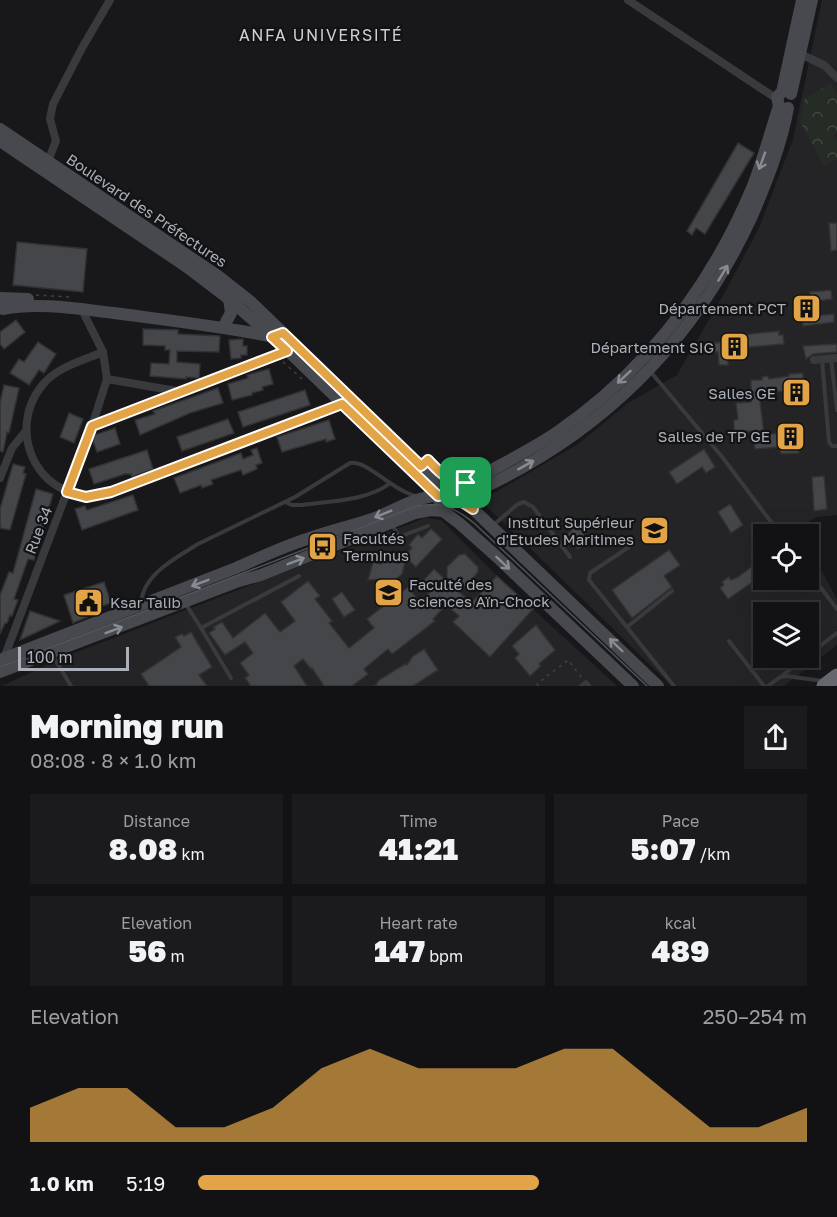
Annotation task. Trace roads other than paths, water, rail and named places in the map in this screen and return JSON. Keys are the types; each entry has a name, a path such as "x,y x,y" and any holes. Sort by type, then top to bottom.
{"street":[{"path":"43,162 56,141 50,119 53,104 110,0"},
{"path":"628,0 783,100"},
{"path":"2,659 305,539 379,516 416,498 474,492 545,454 618,400 649,370 691,321 729,263 762,192 778,147 783,100 802,0"},
{"path":"444,495 530,449 580,415 626,376 667,332 703,284 737,221 763,159 800,54 812,0"},
{"path":"800,54 824,65 837,78"},
{"name":"Boulevard des Préfectures","path":"0,129 266,325"},
{"name":"Boulevard des Préfectures","path":"0,141 43,162 218,276 444,495 443,511"},
{"path":"226,322 232,309 229,299"},
{"path":"1,304 57,300 266,325"},
{"path":"1,304 16,307 43,306 82,310 277,335"},
{"name":"Rue 34","path":"2,659 92,426 107,379 103,352 82,310"},
{"name":"Boulevard des Préfectures","path":"277,335 282,353 342,404 416,476 444,495 473,509 658,686"},
{"path":"103,352 66,368 46,380 32,398 26,420 27,449 34,465 45,478 67,492 86,497 111,492 342,404"},
{"path":"92,426 282,353"},
{"path":"107,379 182,392"},
{"path":"0,478 12,448 25,432"},
{"path":"416,476 418,486 416,498"},
{"path":"473,509 474,492"},
{"path":"0,672 239,581 261,575 419,511 443,511 496,556 633,686"}],"lane":[{"path":"826,359 837,411"},
{"path":"826,359 829,442 832,446 837,446"},
{"path":"649,370 723,458 772,524"},
{"path":"140,605 141,591 147,581 171,562 198,544 309,489 353,462 363,465 389,484 416,498"},
{"path":"284,502 302,506 365,495 389,484"},
{"path":"492,526 518,504 524,502 533,507 570,557"},
{"path":"391,522 399,537 428,526"},
{"path":"629,547 588,576 592,586 674,686"},
{"path":"201,628 299,576"},
{"path":"819,585 837,609"},
{"path":"627,627 672,591"},
{"path":"185,603 231,678"},
{"path":"819,647 837,633"},
{"path":"729,641 766,686 792,668"},
{"path":"51,653 71,686"},
{"path":"780,677 830,682"},
{"path":"581,686 588,684"}],"tram line":[{"path":"0,667 417,506 441,505 460,513 474,523 647,686"}],"place":[{"name":"Département PCT","path":"807,308"},
{"name":"Département SIG","path":"735,347"},
{"name":"Salles GE","path":"797,393"},
{"name":"Salles de TP GE","path":"791,436"},
{"name":"Institut Supérieur d'Etudes Maritimes","path":"655,531"},
{"name":"Facultés Terminus","path":"322,547"},
{"name":"Faculté des sciences Aïn-Chock","path":"388,593"},
{"name":"Ksar Talib","path":"89,602"}],"district":[{"name":"ANFA UNIVERSITÉ","path":"321,35"}]}
